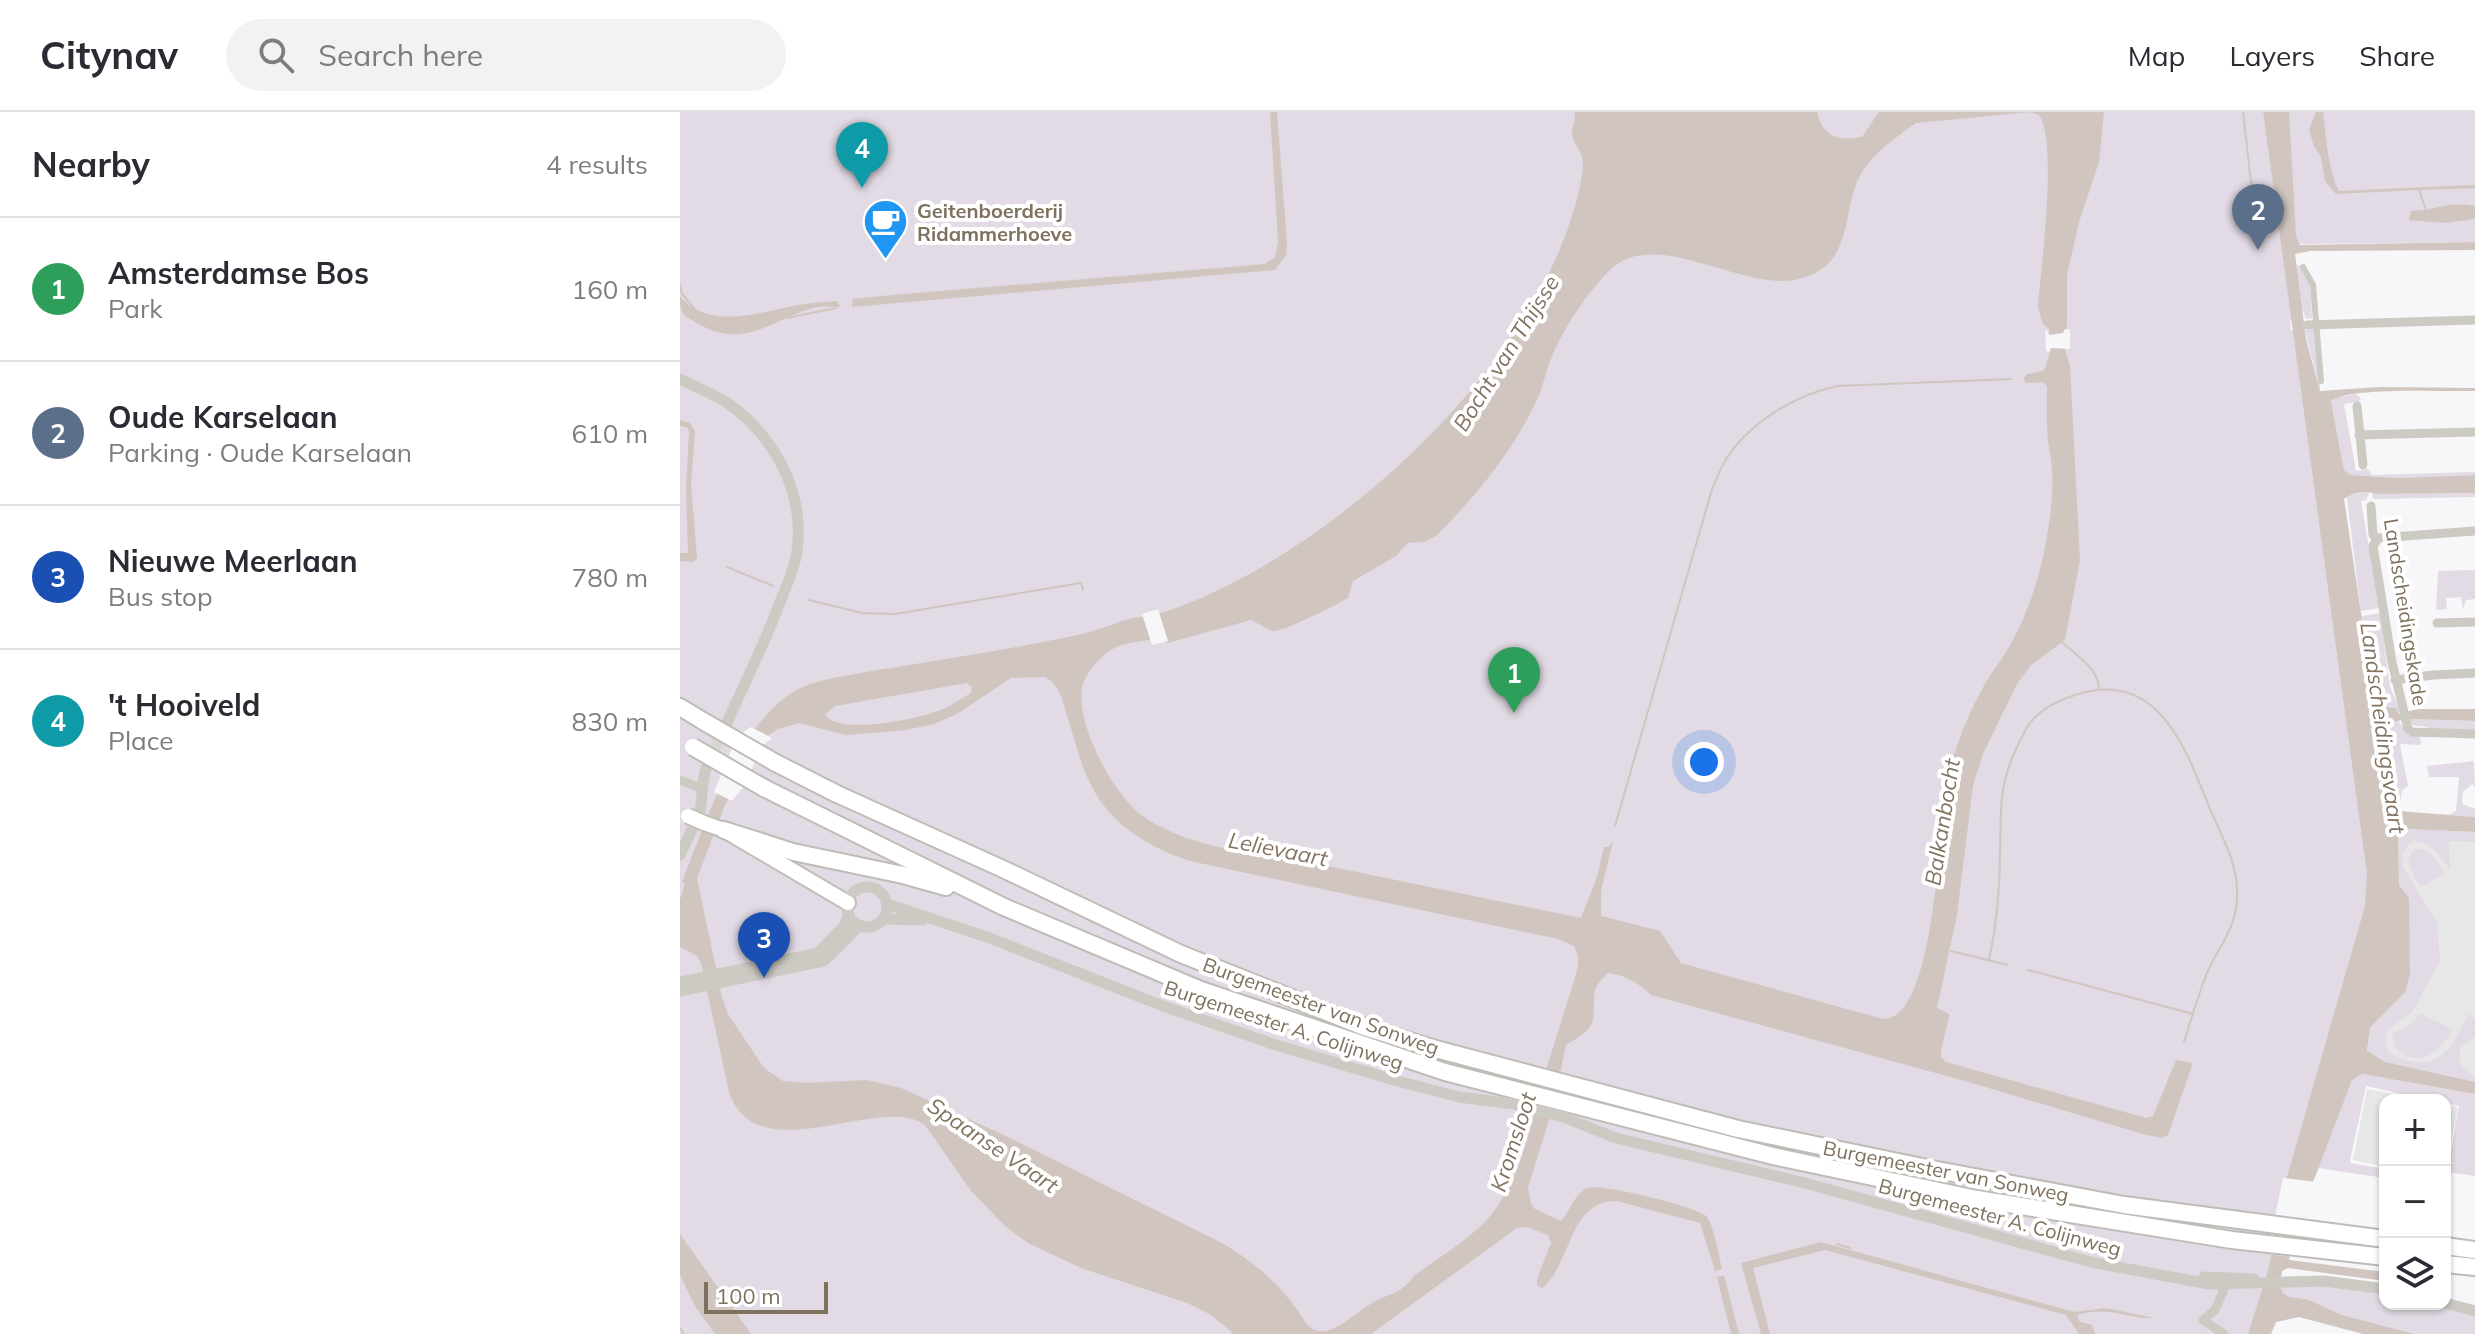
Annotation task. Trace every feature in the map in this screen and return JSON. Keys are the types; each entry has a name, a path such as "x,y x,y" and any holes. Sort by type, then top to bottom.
{"highway":[{"name":"Burgemeester van Sonweg","path":"680,707 774,762 1118,925 1247,981 1362,1026 1522,1074 1738,1129 2124,1205 2379,1238"},
{"name":"Burgemeester van Sonweg","path":"686,744 764,788 1004,907 1201,990 1515,1098 1977,1199 2232,1240 2379,1256"},
{"path":"724,830 807,856 903,875 1004,907"},
{"path":"2451,1247 2475,1250"},
{"path":"2451,1265 2475,1267"}],"main road":[{"path":"690,817 724,830 848,909"}],"street":[{"path":"2303,267 2313,285 2312,325 2321,381"},
{"path":"2312,325 2475,320"},
{"path":"680,379 728,403 756,428 787,472 797,508 797,551 791,573 726,725"},
{"path":"2357,406 2363,465"},
{"path":"2359,435 2475,432"},
{"name":"Landscheidingskade","path":"2371,506 2373,535 2378,538 2373,546 2405,723 2412,732 2475,734"},
{"path":"2378,538 2475,531"},
{"path":"2437,623 2475,622"},
{"path":"2395,680 2475,673"},
{"path":"680,855 690,817 702,799 700,788 706,768"},
{"path":"680,780 700,788"},
{"path":"680,982 695,983 824,961 860,925 877,924 883,919 887,904 881,892 868,887 855,891 844,926 818,953 729,976"},
{"name":"Burgemeester A. Colijnweg","path":"887,904 930,921 976,933 1163,1006 1276,1045 1435,1091 1515,1098"},
{"path":"848,909 860,925"},
{"name":"Burgemeester A. Colijnweg","path":"883,919 930,921"},
{"path":"680,991 695,983"},
{"name":"Burgemeester A. Colijnweg","path":"1570,1112 1616,1138 1805,1183 2100,1264 2191,1279 2227,1281 2246,1277 2263,1281 2324,1281 2379,1288"},
{"path":"2224,1334 2203,1320 2215,1310 2227,1281"},
{"path":"2451,1305 2475,1311"}],"shaded area":[{"path":"680,112 2263,112 2291,330 2294,330 2375,886 2291,1164 2273,1239 2267,1288 2252,1334 680,1334"},
{"path":"2284,112 2475,112 2475,242 2297,244"},
{"path":"2296,265 2301,266 2310,284 2312,318 2306,319 2302,308"},
{"path":"2315,329 2320,383 2320,391 2305,330"},
{"path":"2357,394 2361,399 2358,402 2344,404 2356,471 2368,469 2372,475 2475,472 2475,475 2397,478 2350,475 2344,470 2331,401 2336,397"},
{"path":"2370,491 2366,500 2361,501 2379,608 2361,611 2347,498"},
{"path":"2372,492 2475,493 2475,497 2373,499"},
{"path":"2475,570 2475,599 2466,600 2463,609 2461,597 2446,598 2447,609 2436,610 2438,571"},
{"path":"2380,613 2390,687 2402,714 2396,708 2375,706 2362,616"},
{"path":"2409,719 2475,721 2475,731 2427,730 2427,727 2411,725"},
{"path":"2387,720 2398,720 2409,736 2420,736 2421,745 2400,744 2408,786 2402,790 2399,811 2386,765 2384,737"},
{"path":"2474,761 2475,787 2472,784 2463,792 2462,804 2475,809 2475,817 2449,815 2456,811 2459,777 2429,777 2427,766"},
{"path":"2406,829 2475,832 2475,842 2449,841 2450,869 2425,844 2413,841 2405,850 2404,869 2437,922 2440,961 2412,1012 2386,1032 2387,1050 2416,1062 2436,1059 2450,1047 2469,1013 2475,1020 2475,1037 2461,1047 2459,1057 2463,1068 2475,1075 2475,1082 2385,1062 2367,1052 2370,1028 2405,992 2410,975 2399,885 2398,832"},
{"path":"2404,831 2475,833 2475,1086 2380,1064 2392,903"},
{"path":"2415,849 2429,853 2445,873 2421,887 2408,859"},
{"path":"2421,1014 2452,1029 2435,1052 2419,1058 2410,1057 2394,1046 2392,1034"},
{"path":"2362,1074 2475,1094 2475,1176 2451,1173 2451,1150 2459,1106 2451,1104 2451,1094 2403,1094 2366,1086 2350,1160 2351,1163 2379,1168 2379,1177 2318,1168 2352,1080"},
{"path":"2367,1089 2392,1094 2379,1094 2379,1166 2353,1160"},
{"path":"2451,1105 2458,1107 2451,1143"},
{"path":"2280,1286 2331,1286 2379,1292 2379,1310 2451,1309 2475,1316 2475,1334 2415,1334 2342,1315 2307,1299 2289,1297"}],"water":[{"path":"1270,112 1277,112 1287,243 1286,255 1275,270 852,307 853,299 1265,264 1275,257 1278,242"},
{"path":"1575,112 1817,112 1828,132 1846,138 1862,137 1879,112 2031,112 2104,112 2099,162 2079,222 2067,275 2064,347 2070,366 2080,560 2065,640 2031,665 2017,684 1983,754 1973,785 1957,915 1937,1008 1949,1014 1941,1051 1941,1057 1946,1062 2146,1118 2153,1116 2176,1060 2193,1063 2168,1135 2162,1138 2143,1134 1965,1081 1651,995 1631,980 1608,973 1595,992 1590,1027 1566,1045 1553,1107 1528,1188 1531,1204 1561,1221 1580,1194 1596,1187 1685,1207 1709,1220 1722,1269 1715,1271 1700,1223 1617,1201 1601,1204 1589,1211 1580,1222 1552,1277 1542,1288 1537,1285 1537,1279 1551,1243 1548,1235 1527,1227 1517,1228 1371,1334 1234,1334 1211,1315 1187,1303 1081,1268 1028,1243 1005,1226 971,1191 925,1125 905,1117 880,1117 792,1130 765,1127 744,1116 729,1092 701,963 697,956 680,947 680,899 685,884 682,882 711,807 751,734 787,696 832,678 1051,640 1158,614 1224,587 1292,548 1359,500 1422,443 1479,380 1527,313 1562,244 1582,175 1582,157 1572,135","holes":["2031,112 2039,115 2045,129 2048,177 2038,306 2042,323 2049,329 2051,349 2044,371 2027,374 2023,378 2026,383 2042,382 2047,386 2052,496 2045,549 2025,614 2011,644 1978,696 1954,755 1946,786 1936,888 1923,961 1913,991 1900,1012 1883,1019 1681,963 1660,931 1601,916 1601,891 1613,841 1609,847 1604,847 1597,877 1581,918 1211,845 1176,834 1144,817 1121,793 1091,740 1082,704 1083,683 1098,662 1111,650 1124,644 1164,637 1168,643 1251,620 1274,631 1288,627 1348,598 1353,581 1396,556 1408,543 1425,542 1436,536 1479,489 1517,437 1537,400 1564,331 1586,298 1611,269 1630,258 1652,254 1676,257 1753,277 1777,281 1799,279 1818,271 1831,260 1840,246 1852,197 1866,166 1883,148 1916,123","1045,677 1055,685 1063,701 1083,768 1098,797 1119,822 1160,849 1190,861 1558,939 1574,946 1578,967 1526,1144 1503,1198 1474,1232 1414,1276 1403,1288 1376,1301 1339,1326 1326,1331 1312,1329 1274,1282 1224,1244 1008,1137 901,1088 867,1080 783,1081 764,1068 728,1014 697,878 725,805 763,739 778,729 799,723 846,735 906,730 934,724 957,714 1011,678","967,683 972,687 971,693 942,709 878,724 832,721 825,714 835,706"]},
{"name":"Landscheidingsvaart","path":"2263,112 2289,112 2296,235 2300,245 2475,242 2475,250 2310,251 2295,254 2306,339 2320,391 2380,387 2475,388 2475,391 2357,393 2331,401 2344,470 2350,475 2397,478 2475,475 2475,493 2365,492 2344,499 2375,706 2396,708 2399,714 2417,709 2475,709 2475,721 2409,719 2384,723 2387,768 2398,811 2475,817 2475,832 2406,829 2398,832 2399,885 2409,898 2410,975 2405,992 2370,1028 2367,1051 2385,1062 2475,1082 2475,1094 2362,1074 2352,1080 2299,1219 2289,1260 2379,1271 2379,1280 2288,1268 2282,1271 2280,1286 2289,1297 2307,1299 2342,1315 2415,1334 2363,1334 2299,1317 2276,1322 2271,1334 2248,1334 2268,1271 2283,1191 2365,906 2367,874"},
{"path":"2316,112 2323,112 2330,163 2339,191 2475,185 2475,188 2420,190 2427,210 2451,205 2475,206 2475,219 2444,223 2409,220 2411,211 2425,210 2418,190 2336,194 2325,181 2321,157 2309,130"},
{"path":"680,296 704,313 718,316 749,315 832,301 837,301 840,307 813,308 755,331 728,334 713,331 685,316"},
{"path":"680,420 690,423 695,431 691,484 697,557 694,562 680,561 680,553 688,553 686,487 689,432 688,428 680,426"},
{"path":"680,1234 751,1334 715,1334 695,1306 680,1275"},
{"path":"1821,1242 2074,1312 2106,1308 2154,1318 2088,1312 2077,1315 2080,1322 2092,1325 2095,1334 2079,1334 2066,1315 1825,1250 1753,1268 1770,1334 1761,1334 1741,1263"},
{"path":"1724,1275 1739,1334 1731,1334 1717,1277"}],"pier":[{"path":"2065,329 2070,330 2070,349 2051,348 2049,352 2046,351 2045,331 2049,335 2063,333"},
{"path":"1158,609 1168,641 1152,645 1142,614"},
{"path":"751,727 772,738 762,746 744,786 732,801 714,792 737,736"},
{"path":"2283,1178 2317,1182 2302,1220 2293,1257 2267,1254"}],"waterway":[{"path":"2243,112 2252,191 2274,190"},
{"path":"680,285 682,294 694,308"},
{"path":"787,318 836,308"},
{"path":"1615,826 1712,489 1735,447 1759,423 1789,404 1837,386 2011,379"},
{"path":"727,567 773,586"},
{"path":"809,600 862,613 895,614 1081,583 1083,590"},
{"path":"2062,642 2091,669 2099,689"},
{"path":"1989,960 1999,893 2004,783 2023,734 2041,712 2068,697 2104,689 2128,693 2148,703 2165,719 2179,739 2227,848 2236,879 2237,902 2232,924 2207,973 2184,1042"},
{"path":"1951,951 2008,965"},
{"path":"2028,970 2193,1014"},
{"path":"1837,1244 1850,1248"},
{"path":"680,1328 684,1334"}],"tunnel":[{"path":"708,763 724,728"}],"place":[{"name":"'t Hooiveld","path":"862,188"},
{"name":"Oude Karselaan","path":"2258,250"},
{"name":"Geitenboerderij Ridammerhoeve","path":"886,261"},
{"name":"Amsterdamse Bos","path":"1514,713"},
{"name":"Nieuwe Meerlaan","path":"764,978"}],"water label":[{"name":"Bocht van Thijsse","path":"1506,353"},
{"name":"Balkanbocht","path":"1942,822"},
{"name":"Lelievaart","path":"1278,849"},
{"name":"Kromsloot","path":"1513,1142"},
{"name":"Spaanse Vaart","path":"993,1145"}]}
